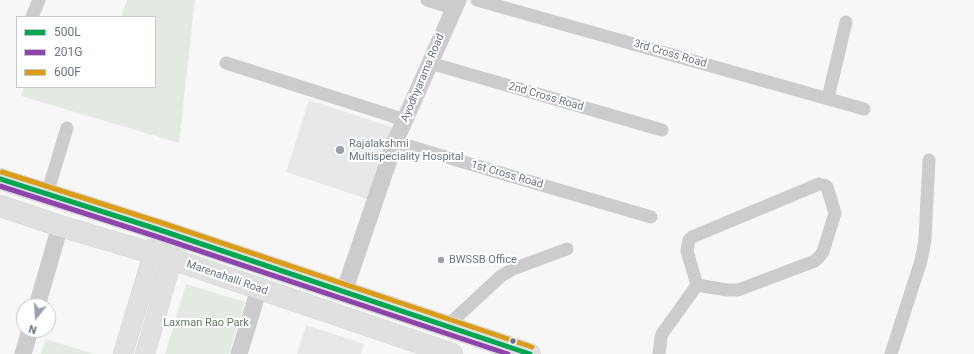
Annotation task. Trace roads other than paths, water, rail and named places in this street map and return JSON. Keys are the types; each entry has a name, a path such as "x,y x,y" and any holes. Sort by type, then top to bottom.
{"main road":[{"path":"0,179 170,233 530,354"},
{"name":"Marenahalli Road","path":"0,206 60,226 162,256 452,354"},
{"path":"123,354 170,233"},
{"path":"145,354 162,256"}],"street":[{"path":"32,16 39,0"},
{"path":"427,0 455,4"},
{"name":"3rd Cross Road","path":"477,0 864,109"},
{"name":"Ayodhyarama Road","path":"344,292 395,142 455,4"},
{"path":"828,98 846,22"},
{"path":"226,63 405,120"},
{"name":"2nd Cross Road","path":"430,63 662,130"},
{"path":"47,194 67,128"},
{"name":"1st Cross Road","path":"395,142 651,217"},
{"path":"891,354 923,251 925,239 929,160"},
{"path":"824,185 827,187 836,213 823,252 815,261 738,290 727,290 697,285 687,250 689,240 692,237 815,186 824,185"},
{"path":"39,298 60,226"},
{"path":"447,326 501,276 513,269 567,249"},
{"path":"660,354 662,334 697,285"},
{"path":"239,354 259,289"},
{"path":"23,354 28,338"}],"place":[{"name":"Rajalakshmi Multispeciality Hospital","path":"340,150"},
{"name":"BWSSB Office","path":"441,260"}],"park label":[{"name":"Laxman Rao Park","path":"206,323"}]}
